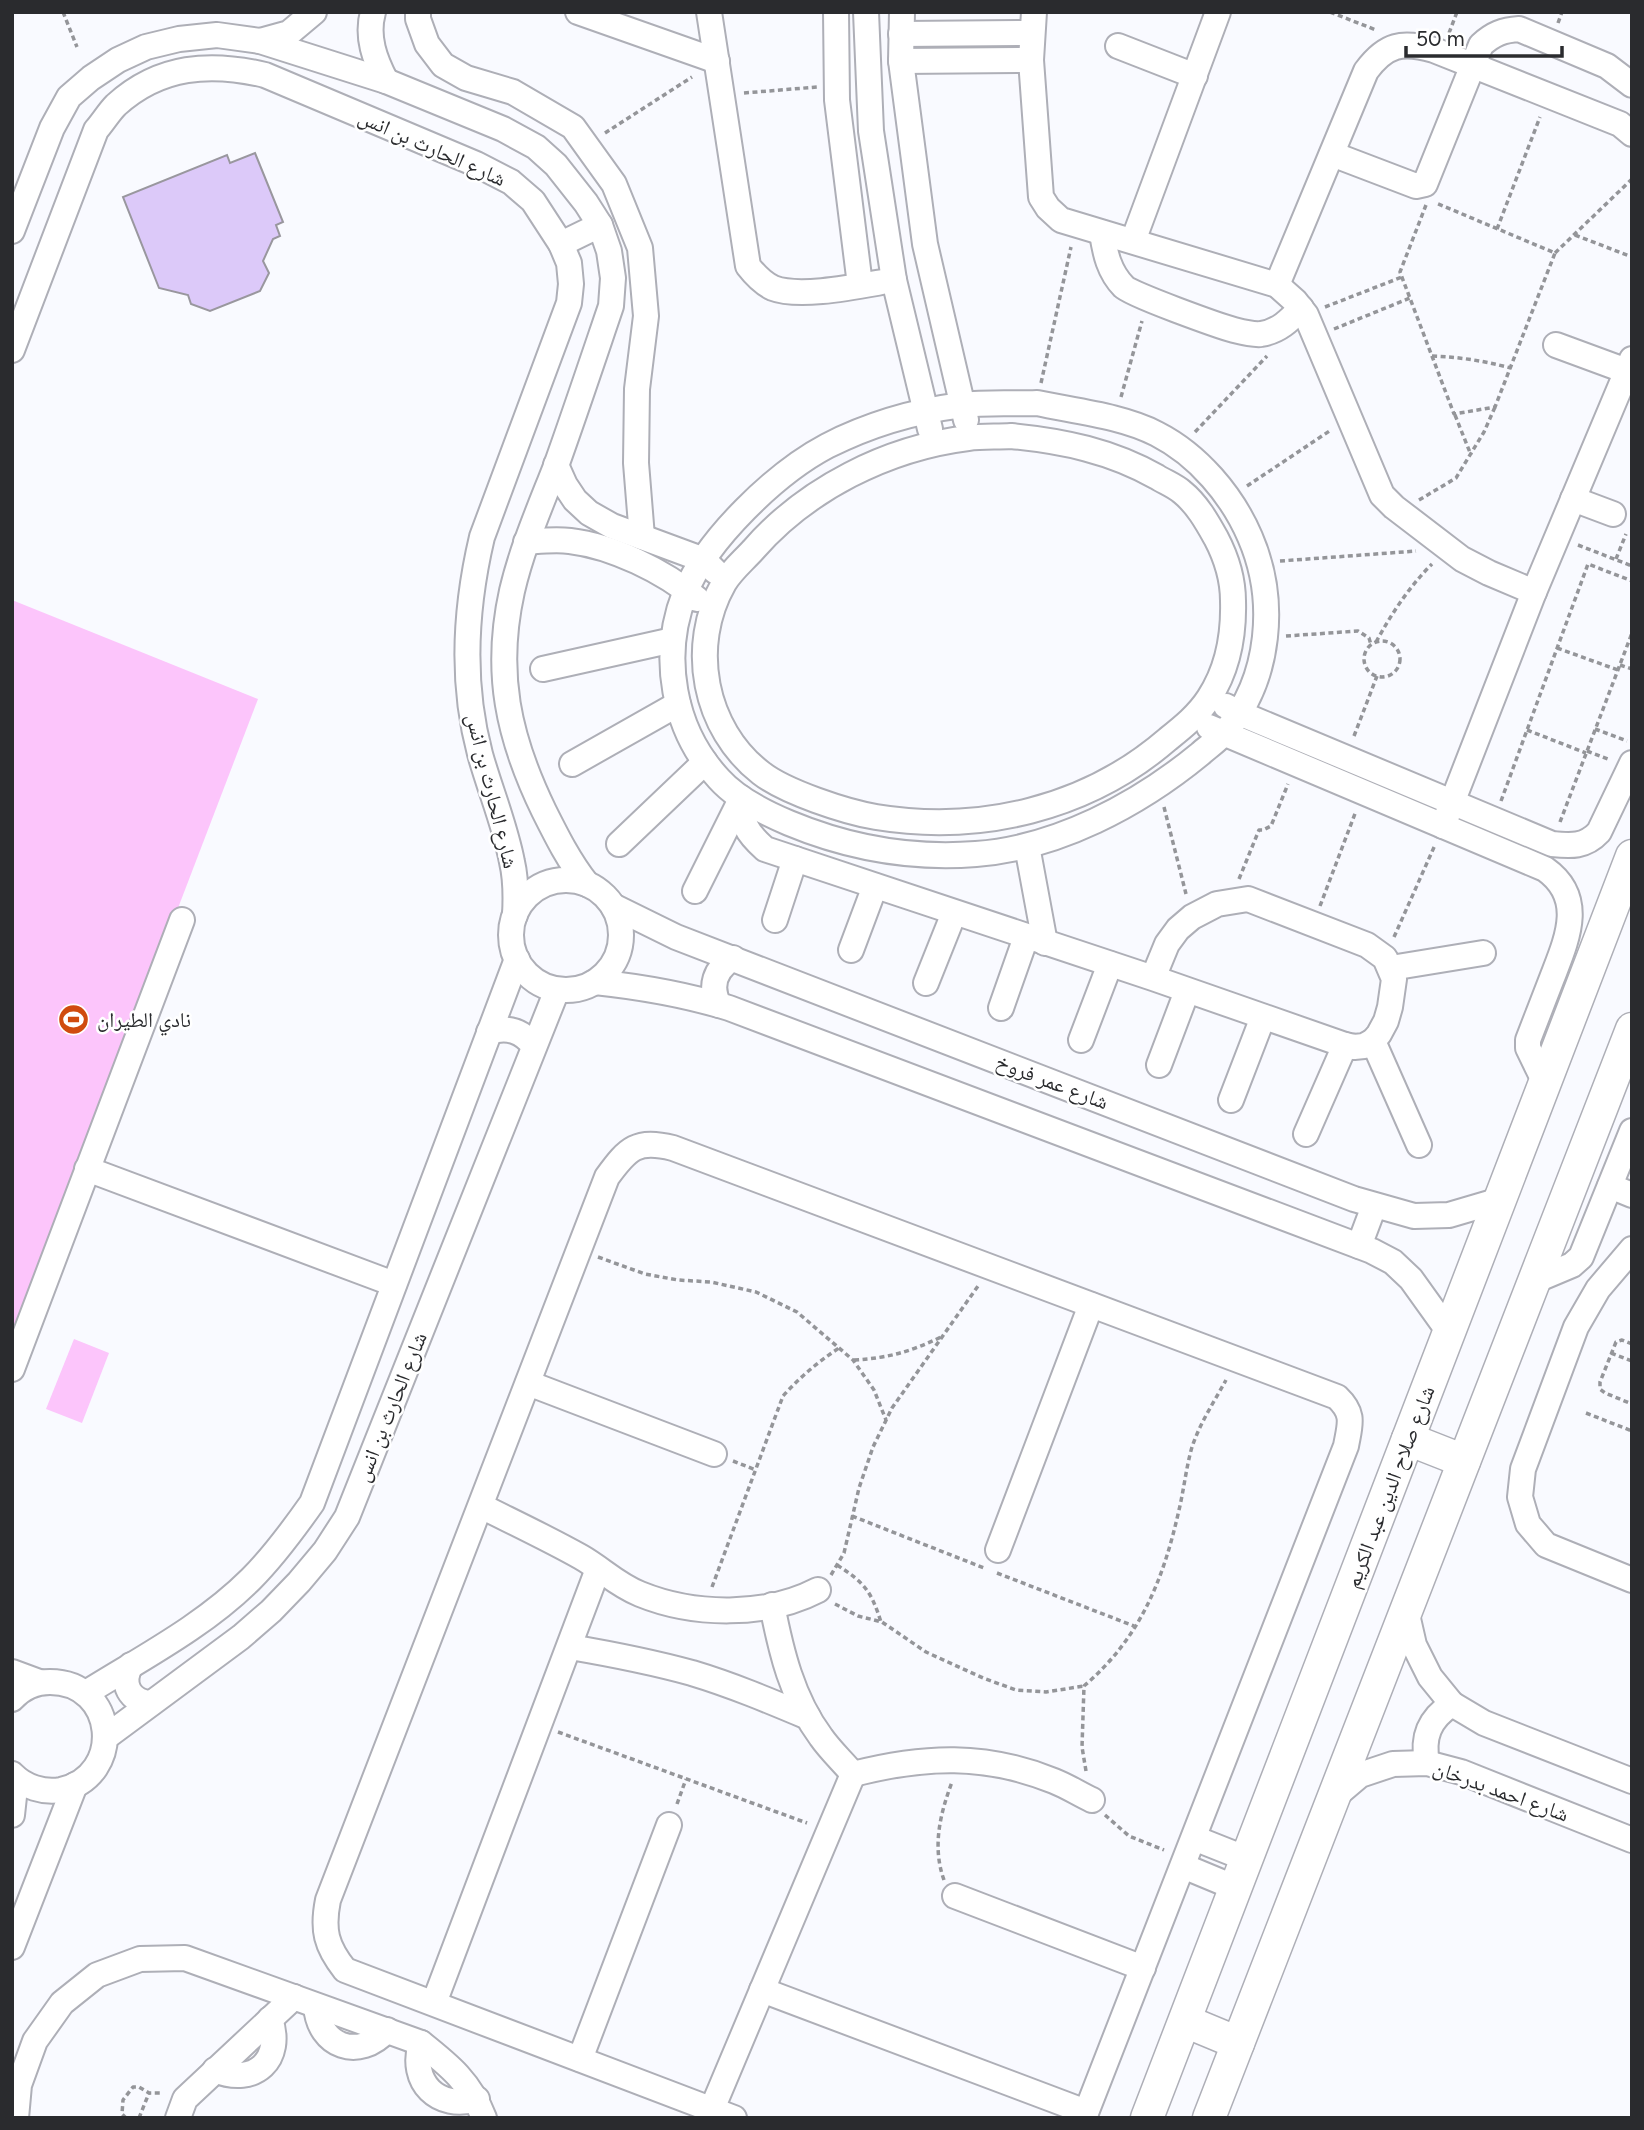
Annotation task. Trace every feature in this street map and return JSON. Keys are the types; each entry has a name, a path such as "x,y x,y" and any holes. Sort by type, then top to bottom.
{"main road":[{"name":"شارع صلاح الدين عبد الكريم","path":"1147,2118 1632,856"},
{"path":"1209,2118 1631,1036"},
{"path":"1408,1439 1464,1461"},
{"path":"1185,2021 1238,2043"}],"street":[{"path":"260,41 289,33 314,12"},
{"path":"373,12 371,40 376,62 386,81"},
{"path":"418,12 426,44 443,65 466,78 513,92 573,127 614,184 640,248 646,316 637,402 636,463 642,537"},
{"path":"578,12 626,20 716,61"},
{"path":"709,12 748,265 758,278 772,288 795,293 894,280"},
{"path":"836,12 836,85 860,285"},
{"path":"866,12 872,131 894,280 934,444"},
{"path":"1133,241 1218,12"},
{"path":"970,438 925,244 901,61 902,23 1033,22 1031,60 1041,197 1048,208 1061,220 1277,285 1295,301 1307,320 1382,495 1399,512 1476,567 1534,592"},
{"path":"1332,154 1416,186 1425,184 1481,45 1505,30 1519,29 1606,66 1632,85"},
{"name":"شارع الحارث بن انس","path":"12,231 52,128 69,97 118,60 146,47 179,39 217,35 260,41 386,81 503,129 536,148 556,165 600,225 609,251 613,278 611,306 556,465 526,542 505,629 504,670 508,710 517,749 557,841 587,884"},
{"path":"1277,285 1366,71 1376,57 1392,47 1414,44 1472,65 1620,124 1632,134"},
{"path":"1118,46 1195,76"},
{"path":"901,61 1031,60"},
{"name":"شارع الحارث بن انس","path":"12,350 96,131 114,107 137,87 161,76 187,69 213,67 265,75 476,164 511,182 533,201 562,244 569,263 569,303 482,537 472,577 467,621 471,709 479,752 512,862 516,888 515,915"},
{"path":"562,244 600,225"},
{"path":"1102,233 1105,254 1113,273 1126,290 1235,331 1260,334 1307,320"},
{"path":"1443,826 1534,592 1630,368 1556,345"},
{"path":"1037,403 1115,420 1155,433 1190,455 1242,518 1260,562 1267,596 1266,637 1256,676 1239,713 1224,734 1180,771 1132,801 1081,826 1027,846 978,854 928,855 879,850 831,839 784,821 741,798 721,782 691,740 678,704 672,666 678,614 686,590 704,561 738,516 778,478 825,447 876,425 926,412 962,405 1037,403"},
{"path":"1011,436 1056,440 1100,452 1142,469 1181,491 1206,519 1224,552 1233,589 1234,626 1226,663 1210,697 1193,718 1149,756 1099,786 1045,808 988,820 930,823 872,817 816,801 764,776 741,756 723,731 711,702 705,672 705,641 712,611 725,581 767,533 817,494 873,463 934,444 970,438 1011,436"},
{"path":"556,465 575,500 589,513 612,526 704,561 725,581"},
{"path":"1573,499 1619,524"},
{"path":"526,542 568,540 615,553 648,567 686,590 712,611"},
{"path":"544,669 673,640"},
{"path":"1210,697 1239,713 1552,844 1581,845 1592,840 1599,832 1632,764"},
{"path":"572,764 678,704"},
{"path":"1193,718 1224,734 1545,869 1555,876 1569,905 1570,923 1566,942 1528,1040 1528,1048 1545,1083"},
{"path":"619,844 705,762"},
{"path":"741,798 742,819 751,836 765,849 1345,1045 1364,1046 1379,1034 1391,1007 1394,979 1388,963 1367,945 1248,899 1231,900 1203,909 1192,917 1178,929 1167,944 1153,978"},
{"path":"695,891 741,798"},
{"path":"1001,1008 1036,940 1027,846"},
{"path":"775,920 795,859"},
{"path":"570,880 587,884 601,892 613,906 620,922 621,939 617,956 608,971 596,982 583,988 557,990 544,986 523,970 517,959 512,945 515,915 524,900 545,885 570,880"},
{"path":"850,950 875,886"},
{"name":"شارع عمر فروخ","path":"613,906 677,937 1374,1206 1414,1216 1449,1215 1500,1200"},
{"path":"926,983 954,912"},
{"path":"12,1369 181,920"},
{"path":"1388,963 1483,953"},
{"path":"719,1005 714,982 720,968 733,958"},
{"name":"شارع الحارث بن انس","path":"86,1693 213,1612 250,1580 284,1543 312,1503 517,959"},
{"path":"1081,1040 1110,964"},
{"path":"596,982 668,991 719,1005 1359,1246 1393,1262 1411,1279 1449,1332"},
{"name":"شارع الحارث بن انس","path":"106,1737 241,1637 271,1611 325,1551 348,1517 557,990"},
{"path":"1159,1065 1187,991"},
{"path":"1231,1100 1263,1017"},
{"path":"489,1032 497,1029 514,1030 534,1046"},
{"path":"1373,1041 1419,1145"},
{"path":"1306,1134 1345,1045"},
{"path":"1534,1281 1572,1265 1581,1257 1621,1191 1632,1131"},
{"path":"762,1990 1085,2115 1346,1446 1350,1422 1347,1407 1337,1397 673,1148 657,1144 639,1145 621,1157 607,1177 328,1900 324,1919 326,1938 333,1955 345,1970 723,2113 762,1990 853,1774"},
{"path":"88,1169 394,1284"},
{"path":"1359,1246 1374,1206"},
{"path":"1632,1249 1598,1289 1576,1327 1523,1469 1520,1497 1528,1524 1546,1545 1632,1580"},
{"path":"998,1550 1091,1305"},
{"path":"528,1383 714,1454"},
{"path":"481,1506 583,1558 610,1579 639,1594 671,1604 736,1610 772,1605 806,1596 817,1590"},
{"path":"434,2003 598,1569"},
{"path":"772,1605 780,1648 796,1695 821,1737 853,1774"},
{"path":"1406,1611 1414,1646 1430,1677 1452,1704 1484,1723 1632,1781"},
{"path":"570,1647 691,1673 751,1693 808,1717"},
{"path":"131,1665 126,1677 128,1690 137,1700 151,1703"},
{"path":"12,1672 39,1682 64,1682 86,1693 101,1713 106,1737 102,1757 90,1774 75,1785 60,1790 44,1790 29,1786 14,1776"},
{"path":"12,1699 19,1692 39,1682"},
{"path":"1427,1763 1424,1749 1431,1723 1440,1712 1452,1704"},
{"path":"853,1774 891,1764 960,1759 1016,1768 1055,1781 1092,1800"},
{"name":"شارع احمد بدرخان","path":"1334,1797 1360,1775 1393,1764 1427,1763 1461,1772 1632,1840"},
{"path":"12,1815 14,1776"},
{"path":"12,1947 75,1785"},
{"path":"580,2059 669,1825"},
{"path":"1188,1854 1241,1873"},
{"path":"955,1896 1143,1968"},
{"path":"16,2118 19,2085 34,2041 62,2003 97,1975 140,1959 185,1958 421,2043 453,2068 480,2108"},
{"path":"187,2110 215,2070 270,2019 305,2001"}],"path":[{"path":"63,12 77,47"},
{"path":"1333,13 1414,44"},
{"path":"586,146 716,61"},
{"path":"722,95 836,85"},
{"path":"1497,229 1548,95"},
{"path":"1399,512 1456,478 1495,407 1555,253 1632,179"},
{"path":"1471,455 1400,272 1428,200 1555,253"},
{"path":"1037,403 1076,225"},
{"path":"1574,234 1632,257"},
{"path":"1307,320 1402,277"},
{"path":"1115,420 1148,298"},
{"path":"1307,320 1410,298"},
{"path":"1179,448 1270,353"},
{"path":"1432,356 1485,361 1511,369"},
{"path":"1454,414 1495,407"},
{"path":"1228,499 1349,418"},
{"path":"1616,560 1619,524"},
{"path":"1557,537 1632,566"},
{"path":"1260,562 1449,549"},
{"path":"1377,642 1396,607 1420,576 1449,549"},
{"path":"1494,820 1588,564 1632,581"},
{"path":"1266,637 1358,631 1369,638 1371,645"},
{"path":"1552,844 1632,633"},
{"path":"1377,642 1390,642 1395,646 1400,658 1396,671 1390,675 1377,676 1367,669 1364,663 1366,650 1377,642"},
{"path":"1557,648 1618,670"},
{"path":"1620,665 1632,669"},
{"path":"1345,758 1377,676"},
{"path":"1595,729 1632,743"},
{"path":"1527,730 1586,753"},
{"path":"1231,900 1259,830 1271,826 1296,764"},
{"path":"1158,784 1192,917"},
{"path":"1313,924 1363,792"},
{"path":"1388,963 1443,826"},
{"path":"580,1248 613,1264 645,1274 711,1282 756,1292 797,1312 853,1360 874,1390 886,1420"},
{"path":"992,1267 891,1408 873,1447 859,1488 844,1553 833,1574 817,1590 837,1605 859,1616 882,1622 926,1652 1016,1690 1046,1692 1084,1686 1102,1670 1150,1604 1168,1555 1180,1508 1186,1467 1194,1443 1236,1359"},
{"path":"853,1360 884,1358 914,1350 942,1336"},
{"path":"1632,1344 1622,1340 1616,1342 1600,1382 1600,1389 1605,1393 1632,1404"},
{"path":"704,1609 783,1396 800,1378 839,1348"},
{"path":"1611,1353 1632,1361"},
{"path":"1586,1413 1632,1431"},
{"path":"837,1565 858,1579 874,1598 882,1622"},
{"path":"1084,1686 1082,1747 1092,1800 1129,1836 1145,1844 1188,1854"},
{"path":"540,1726 829,1831"},
{"path":"955,1896 944,1881 938,1864 936,1845 950,1787 960,1759"},
{"path":"669,1825 686,1779"},
{"path":"126,2118 122,2114 122,2108 127,2092 133,2087 139,2087 149,2093 173,2096 187,2110"},
{"path":"139,2118 149,2093"}],"shaded area":[{"name":"نادي الطيران","path":"12,600 258,699 12,1342"},
{"path":"74,1339 109,1353 82,1423 46,1409"}],"building":[{"path":"255,153 283,222 276,225 280,236 273,239 263,261 269,273 260,291 210,311 191,304 188,295 159,288 123,197 227,155 230,163"}],"place":[{"name":"نادي الطيران","path":"74,1020"}]}
